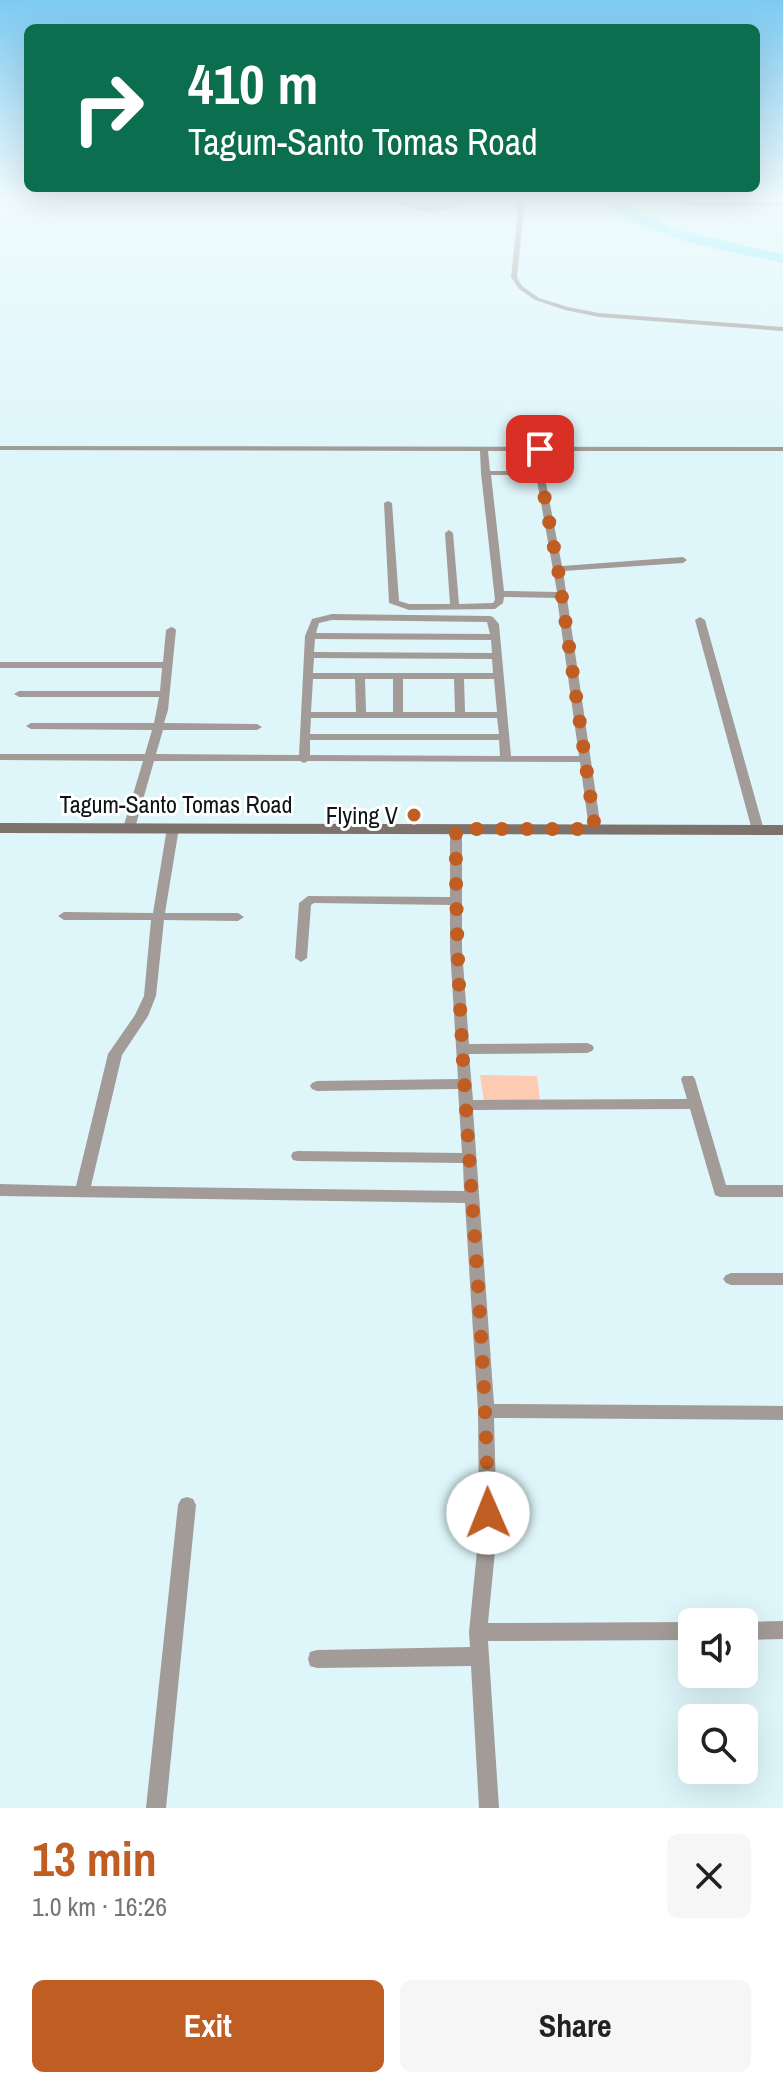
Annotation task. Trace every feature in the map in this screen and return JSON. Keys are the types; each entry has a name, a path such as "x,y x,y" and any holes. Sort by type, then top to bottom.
{"main road":[{"name":"Tagum-Santo Tomas Road","path":"0,828 783,830"}],"street":[{"path":"517,281 537,299 557,307 599,315 783,329"},
{"path":"0,448 783,449"},
{"path":"388,503 394,603 409,607 495,606 500,601 484,449"},
{"path":"540,449 540,473 558,569 595,829"},
{"path":"485,473 540,473"},
{"path":"449,533 455,607"},
{"path":"558,569 683,560"},
{"path":"499,594 562,595"},
{"path":"304,760 310,636 315,621 324,618 464,617 490,619 494,624 506,759"},
{"path":"700,620 758,830"},
{"path":"129,828 158,726 171,630"},
{"path":"310,636 495,637"},
{"path":"309,655 497,656"},
{"path":"0,665 165,665"},
{"path":"307,676 499,676"},
{"path":"360,676 361,716"},
{"path":"398,676 398,716"},
{"path":"459,676 460,716"},
{"path":"19,694 164,694"},
{"path":"305,715 501,715"},
{"path":"31,726 257,727"},
{"path":"304,737 503,737"},
{"path":"0,757 584,759"},
{"path":"82,1192 115,1054 141,1016 150,996 158,916 173,828"},
{"path":"456,829 455,901 462,1049 486,1411 488,1531 478,1632 489,1808"},
{"path":"301,958 305,903 312,899 455,901"},
{"path":"64,916 238,917"},
{"path":"462,1049 587,1048"},
{"path":"688,1079 720,1191 783,1191"},
{"path":"317,1086 465,1084"},
{"path":"468,1105 693,1104"},
{"path":"298,1156 470,1158"},
{"path":"0,1190 471,1197"},
{"path":"731,1279 783,1279"},
{"path":"486,1411 783,1413"},
{"path":"156,1808 187,1505"},
{"path":"758,1631 783,1630"},
{"path":"478,1632 678,1631"},
{"path":"317,1659 479,1656"}],"shaded area":[{"path":"480,1075 537,1076 540,1101 484,1102"}],"place":[{"name":"Flying V","path":"414,815"}],"route":[{"path":"488,1513 486,1411 456,949 456,829 595,829 558,569 540,473 540,449"}]}
